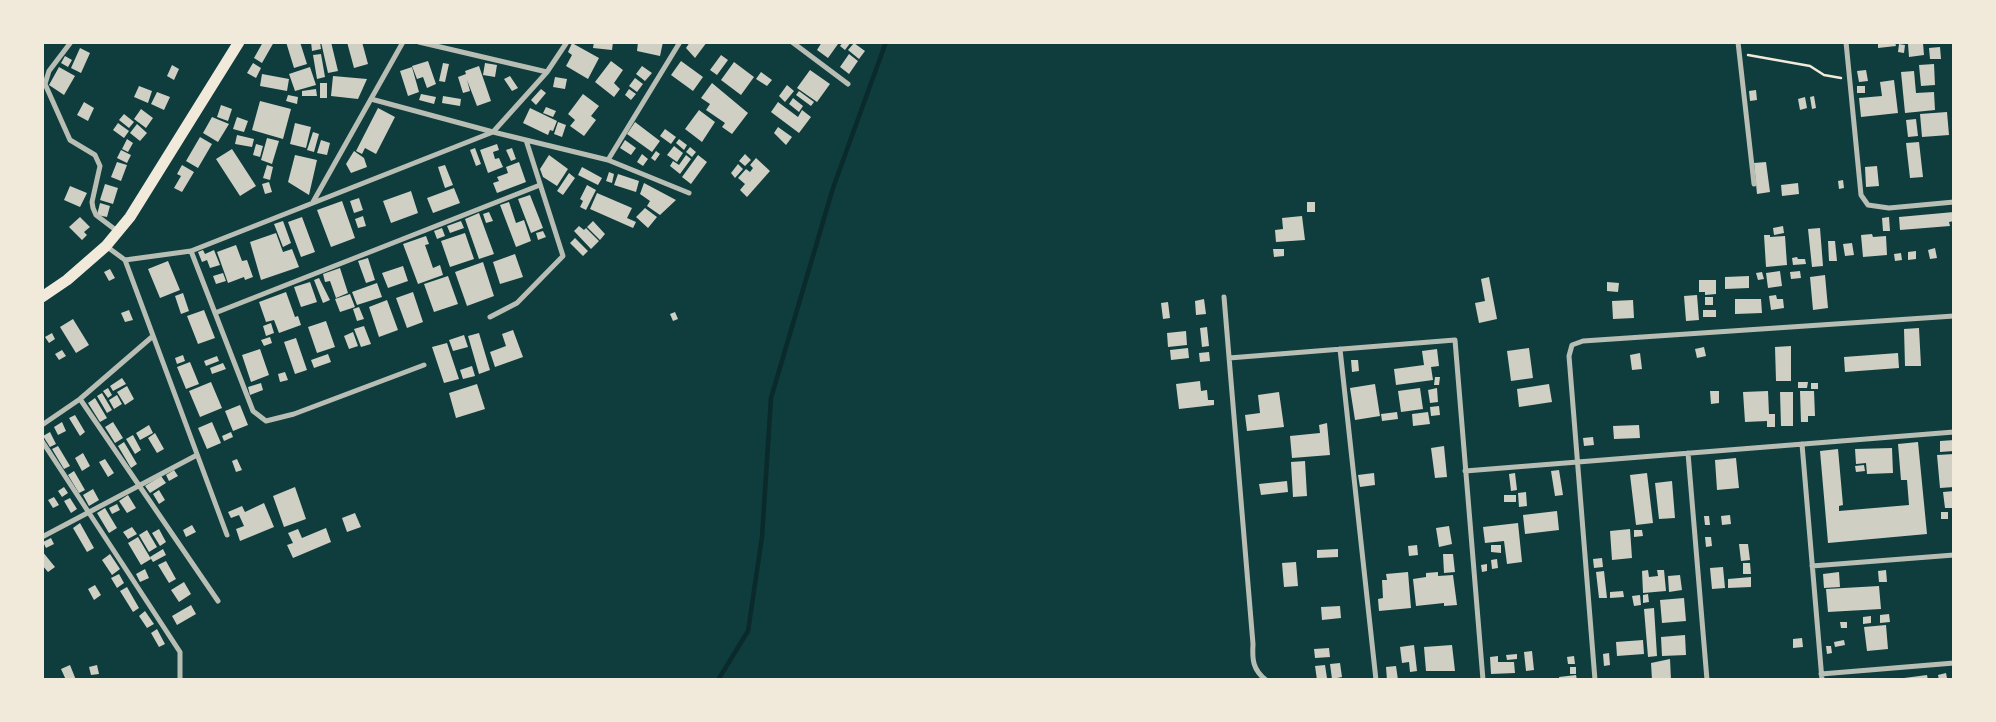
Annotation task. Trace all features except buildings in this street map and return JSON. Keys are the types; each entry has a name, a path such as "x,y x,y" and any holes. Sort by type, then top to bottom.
{"highway":[{"path":"42,297 106,246 130,217 239,42"}],"street":[{"path":"313,203 403,42"},
{"path":"419,42 547,72"},
{"path":"125,260 191,251 493,132 547,72 567,42"},
{"path":"608,160 656,86 680,42"},
{"path":"792,42 848,84"},
{"path":"1738,42 1754,184"},
{"path":"1846,42 1860,195 1868,205 1889,208 1954,202"},
{"path":"69,43 49,71 44,84 70,140 96,155 100,166 92,202 93,208 96,215 118,232"},
{"path":"371,99 493,132 608,160 689,193"},
{"path":"490,317 517,303 563,256 526,140"},
{"path":"215,313 540,185"},
{"path":"106,246 125,260 227,535"},
{"path":"191,251 253,411 266,421 294,414 424,365"},
{"path":"1224,297 1252,660 1258,673 1266,680"},
{"path":"1595,680 1576,462 1569,356 1572,345 1583,341 1954,316"},
{"path":"42,425 80,399 153,336"},
{"path":"1229,358 1455,340 1483,680"},
{"path":"1340,349 1376,680"},
{"path":"80,399 218,601"},
{"path":"1466,470 1954,432"},
{"path":"42,441 91,513 180,652 180,680"},
{"path":"1802,444 1821,677 1954,663"},
{"path":"1688,453 1707,680"},
{"path":"42,537 91,513 197,455"},
{"path":"1812,566 1954,555"}],"path":[{"path":"1739,53 1810,66 1824,75 1850,80"}],"waterway":[{"path":"718,680 748,631 762,537 771,398 833,188 886,42"}]}
